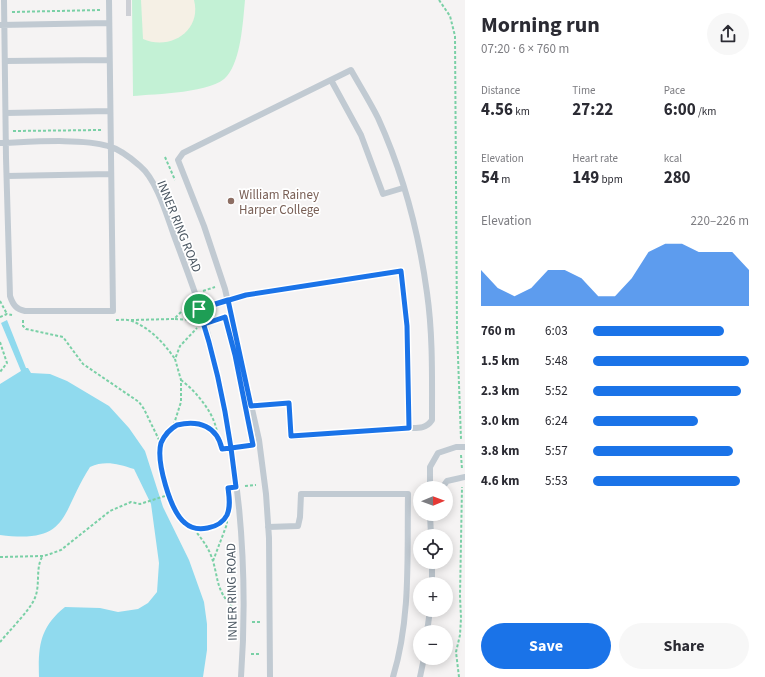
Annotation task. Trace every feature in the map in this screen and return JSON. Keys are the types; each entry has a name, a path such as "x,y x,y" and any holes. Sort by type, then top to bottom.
{"lane":[{"path":"4,0 2,25 5,61 6,131 3,143 7,176 10,296 13,304 18,309 25,312 113,311 108,0"},
{"path":"2,25 109,23"},
{"path":"5,61 109,60"},
{"path":"251,406 289,403 291,436 423,427 432,420 432,350 427,293 418,238 403,188 378,118 351,70 183,153 178,160 204,226 228,300 251,406 259,440 268,527 270,677"},
{"path":"331,80 361,135 383,194 403,188"},
{"path":"6,113 110,111"},
{"name":"INNER RING ROAD","path":"3,143 59,142 102,144 110,147 141,167 158,193 187,270 204,324 220,385 231,448 236,487 243,576 244,622 241,677"},
{"path":"7,176 111,174"},
{"path":"199,309 246,295 401,271 407,326 409,428"},
{"path":"430,481 430,467 438,453 456,447 465,447"},
{"path":"447,481 465,477"},
{"path":"268,527 298,526 301,494 408,494 407,591 400,654 393,677"},
{"path":"420,677 423,665"}],"path":[{"path":"439,0 450,16 455,36 456,330 460,433"},
{"path":"4,12 100,10"},
{"path":"6,131 102,130"},
{"path":"165,157 176,182"},
{"path":"213,280 215,287"},
{"path":"174,320 183,310 188,299"},
{"path":"0,317 8,314 13,316"},
{"path":"175,359 180,346 197,327 225,317 227,325"},
{"path":"18,318 24,320 23,326 26,329 63,336 83,364 139,402 161,444 162,474 168,495 183,522 194,529 207,547 213,562 216,580 222,594 235,610 235,621 265,622"},
{"path":"115,320 195,320"},
{"path":"131,320 156,337 175,359 181,380 181,402 173,427 161,444"},
{"path":"0,342 7,363 0,372"},
{"path":"181,380 188,385 202,403 215,424 222,449 253,445 252,438"},
{"path":"173,427 182,424 196,423 209,428 217,434"},
{"path":"461,455 462,466"},
{"path":"236,487 258,485"},
{"path":"459,677 456,652 460,635 462,491 465,490"},
{"path":"0,557 43,556 61,550 110,510 131,502 140,504 168,495"},
{"path":"213,562 227,524 229,499"},
{"path":"194,529 212,527 222,522 227,515"},
{"path":"0,642 34,600 39,578 40,562 43,556"},
{"path":"243,653 264,655"}],"green space":[{"path":"132,0 245,0 238,50 232,69 227,76 220,82 210,86 183,92 133,96"}],"sand":[{"path":"141,0 194,0 195,11 193,21 182,36 173,40 153,42 143,39"}],"water":[{"path":"7,320 26,368 28,368 31,373 50,374 67,381 109,406 129,428 145,451 163,507 189,560 204,602 207,624 207,650 203,677 39,677 39,656 42,638 50,622 57,614 65,607 100,608 118,612 138,609 148,603 157,592 159,563 151,504 134,469 117,464 106,463 90,467 80,483 67,511 60,522 52,530 40,535 23,537 0,535 0,384 21,371 1,323"}],"building":[{"path":"126,0 131,0 131,16 126,16"}],"place":[{"name":"William Rainey Harper College","path":"231,201"}],"route":[{"path":"199,309 211,345 220,385 231,448 222,449 220,439 217,434 209,428 196,423 177,425 173,427 164,438 161,444 160,456 162,474 168,495 183,522 190,527 194,529 207,528 222,522 227,515 229,506 228,488 236,487 231,448 253,445 235,355 225,317 204,324 199,309 228,300 233,318 241,353 251,406 289,403 291,436 409,428 407,326 401,271 246,295 199,309"}]}
